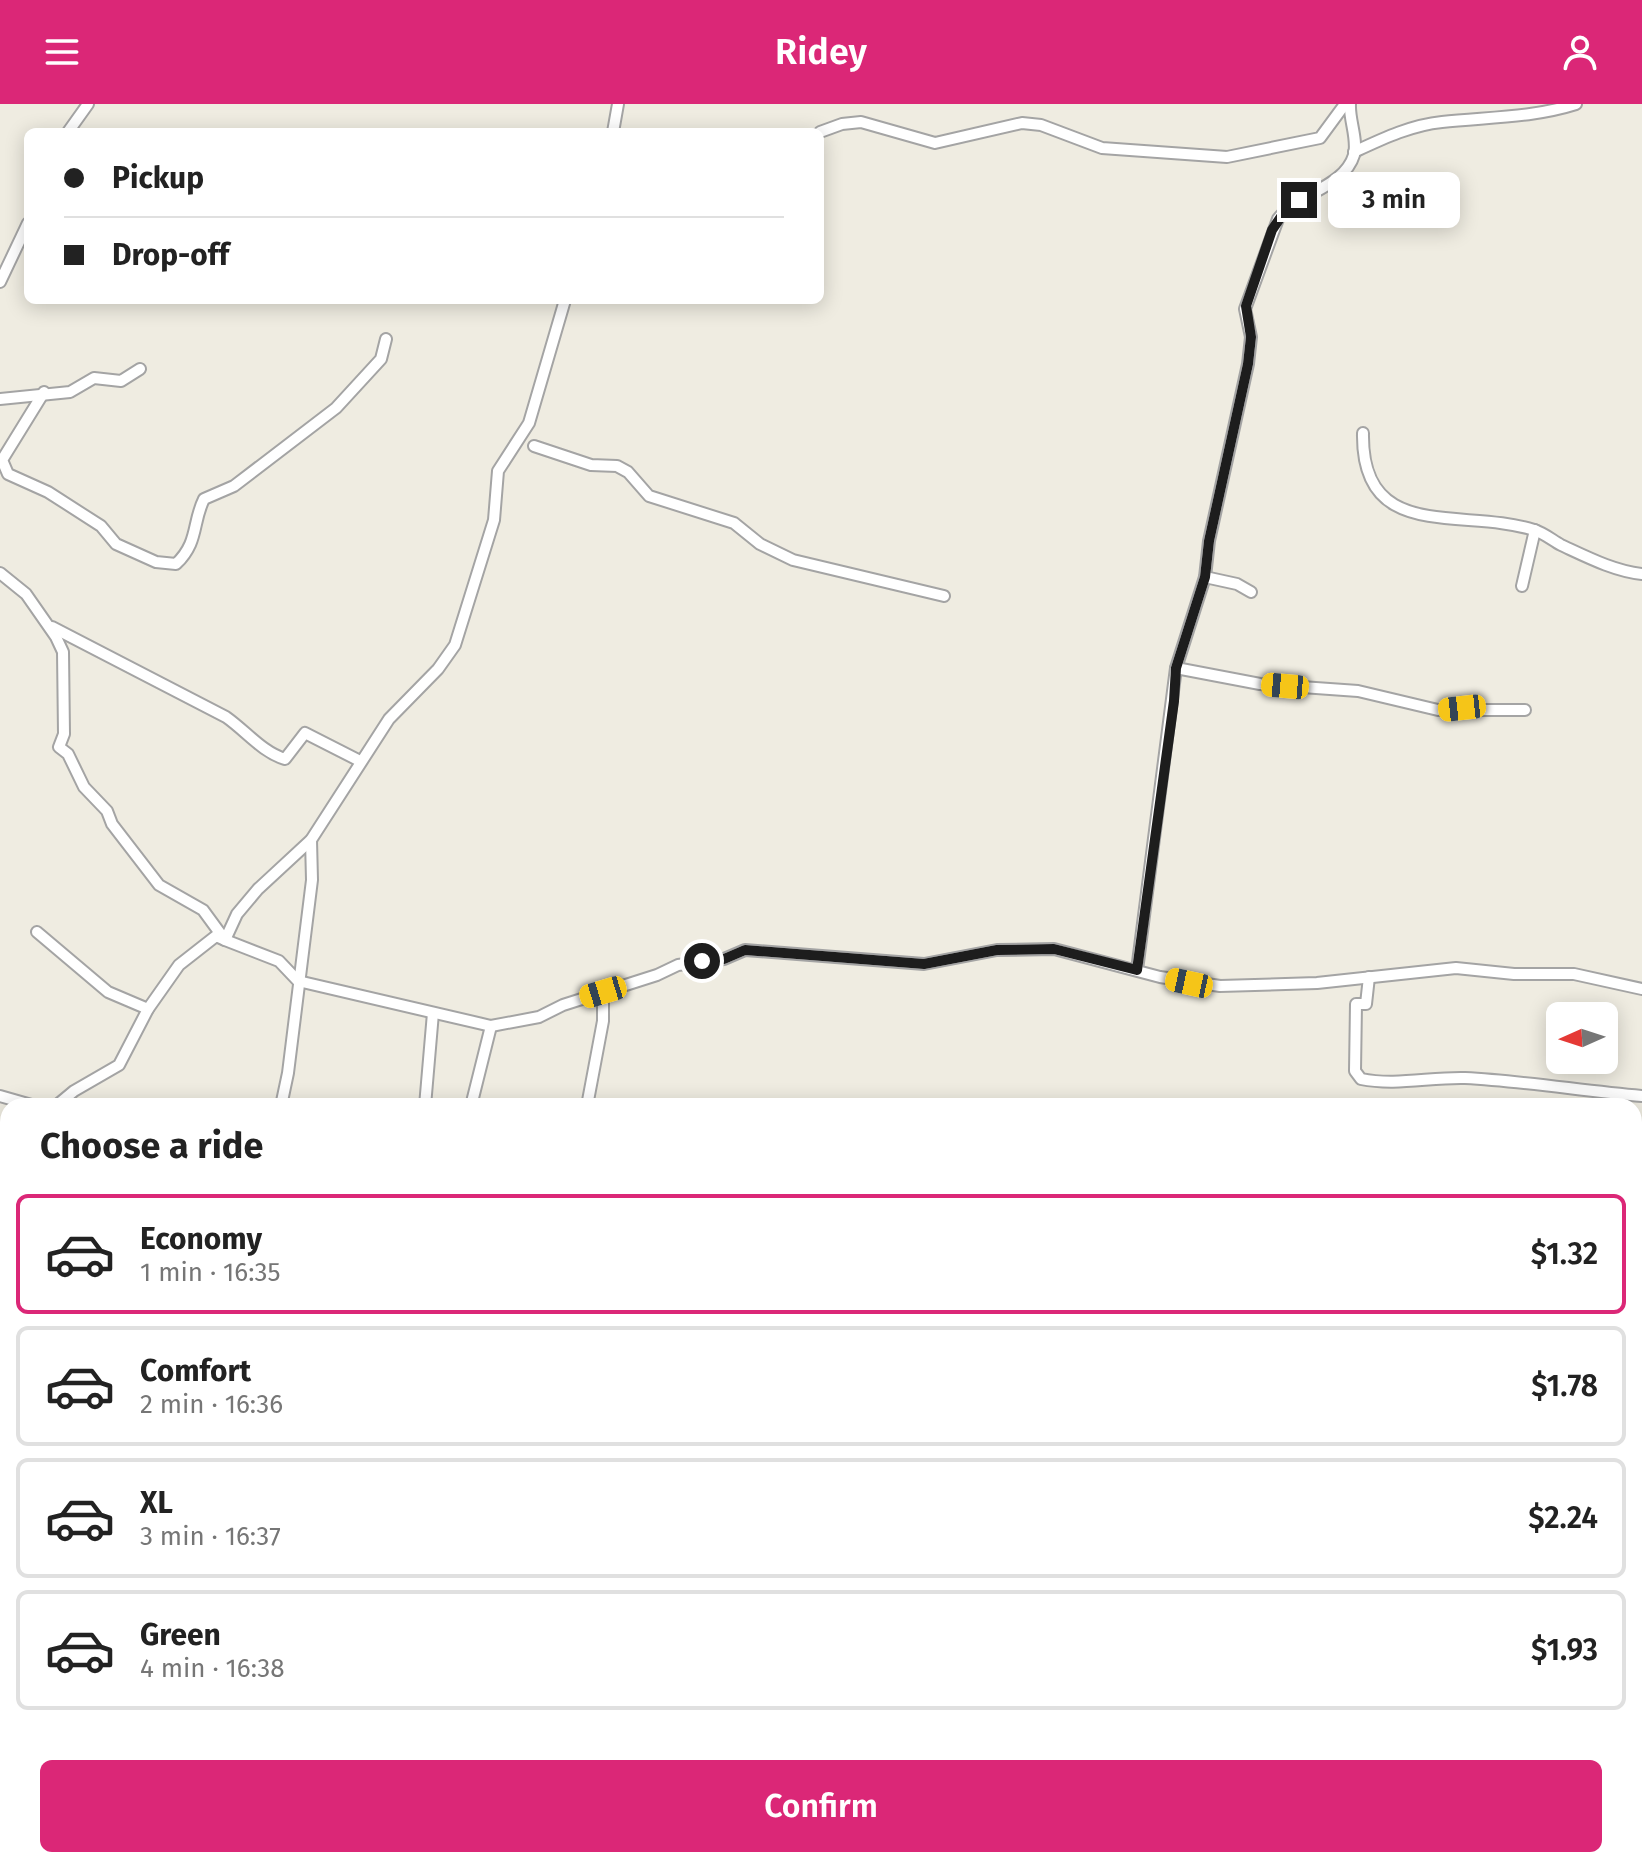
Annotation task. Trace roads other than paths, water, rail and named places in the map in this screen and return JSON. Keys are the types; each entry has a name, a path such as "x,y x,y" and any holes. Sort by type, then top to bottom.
{"street":[{"path":"71,128 88,104"},
{"path":"614,128 618,104"},
{"path":"824,131 861,122 935,143 1022,123 1041,125 1102,148 1227,157 1320,138 1347,104"},
{"path":"1137,970 1176,668 1205,577 1209,541 1248,364 1251,337 1246,306 1278,219 1287,208 1344,171 1354,152 1347,104"},
{"path":"1354,152 1395,134 1441,122 1476,122 1576,104"},
{"path":"0,282 24,231"},
{"path":"225,940 237,914 258,889 311,840 389,719 438,669 457,643 494,520 498,471 529,423 564,304"},
{"path":"44,392 2,460 8,474 48,492 101,526 116,544 156,562 176,564 196,536 198,511 204,499 234,486 336,408 381,359 386,339"},
{"path":"0,399 44,392 70,392 94,378 121,381 140,369"},
{"path":"1363,433 1362,460 1377,491 1404,512 1535,530 1610,566 1642,574"},
{"path":"534,446 591,465 617,466 628,472 649,496 668,505 734,523 760,544 793,560 944,596"},
{"path":"1522,586 1535,530"},
{"path":"0,573 26,594 50,626 65,664 61,709 64,734 59,748 68,754 84,787 107,811 112,824 153,879 175,896 203,910 225,940"},
{"path":"1205,577 1237,584 1251,592"},
{"path":"50,626 226,717 247,738 262,743 273,756 285,759 305,733 360,761"},
{"path":"1176,668 1260,684 1358,691 1438,710 1525,710"},
{"path":"283,1098 312,880 311,840"},
{"path":"37,932 108,992 148,1009"},
{"path":"66,1098 119,1065 148,1009 179,965 216,936 279,961 298,981 491,1026 539,1017 678,965 724,959 745,950 924,964 997,950 1054,949 1137,970 1220,986 1475,969 1514,974 1574,974 1642,989"},
{"path":"1369,977 1366,1004 1356,1004 1355,1071 1361,1079 1411,1082 1449,1077 1642,1096"},
{"path":"589,1098 603,1021 603,992"},
{"path":"426,1098 433,1013"},
{"path":"473,1098 491,1026"}]}
